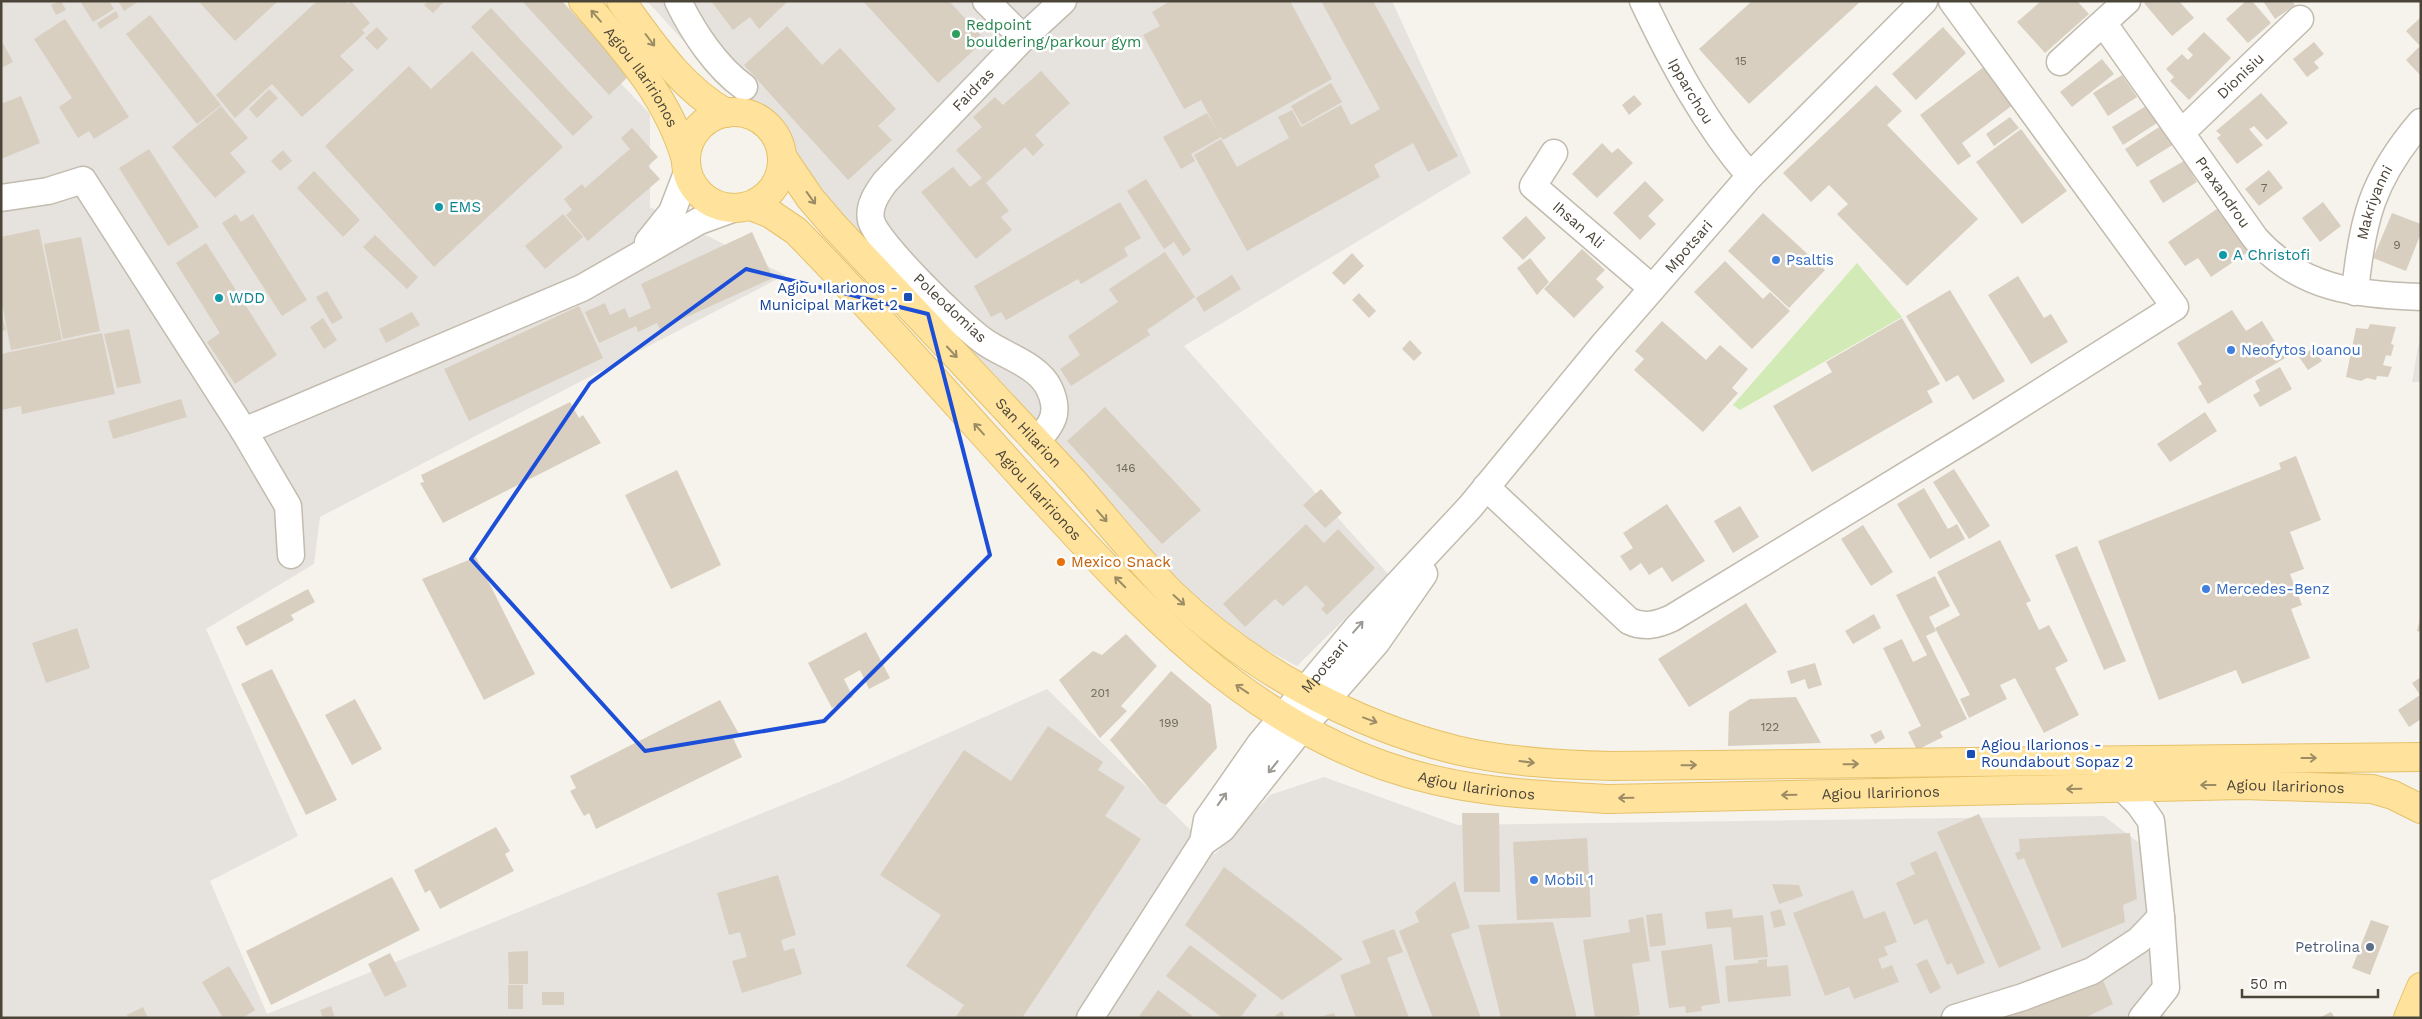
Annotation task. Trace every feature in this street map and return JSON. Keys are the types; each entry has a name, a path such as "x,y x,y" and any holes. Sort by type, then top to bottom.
{"main road":[{"name":"Agiou Ilaririonos","path":"583,1 614,37 661,99 678,133 686,166"},
{"name":"Agiou Ilaririonos","path":"621,1 667,63 692,90 726,113"},
{"path":"740,112 753,115 765,122 777,138 783,158 781,173 775,187 765,198 742,208 717,206 704,198 693,187 686,166 689,143 698,129 711,118 726,113 740,112"},
{"name":"San Hilarion","path":"783,158 829,221 1036,442 1134,552"},
{"name":"Agiou Ilaririonos","path":"742,208 772,214 796,231 1151,614 1188,649 1220,674 1292,722 1338,747 1386,766 1434,780 1492,792 1609,799 2243,785 2372,790 2393,795 2421,809"},
{"name":"Agiou Ilaririonos","path":"1134,552 1172,594 1236,648 1314,696 1364,718 1454,749 1549,765 1613,766 2421,757"},
{"path":"2408,1018 2421,987"}],"street":[{"path":"678,1 685,16 729,76 744,87"},
{"path":"986,1 1023,38"},
{"name":"Faidras","path":"885,182 1023,38 1063,1"},
{"name":"Ipparchou","path":"1643,1 1670,58 1728,151 1750,176"},
{"name":"Mpotsari","path":"1090,1018 1203,842 1207,820 1260,744 1292,722 1314,696 1376,643 1470,507 1652,288 1750,176 1924,1"},
{"path":"1486,487 1629,621 1644,626 1658,623 1672,618 1982,429 2175,307 1952,1"},
{"path":"2060,62 2104,24 2127,1"},
{"name":"Dionisiu","path":"2182,132 2300,19"},
{"name":"Praxandrou","path":"2104,24 2256,238 2282,264 2306,277 2355,292 2421,297"},
{"name":"Makriyanni","path":"2355,292 2361,238 2370,204 2385,172 2421,122"},
{"name":"Ihsan Ali","path":"1554,154 1533,186 1652,288"},
{"path":"611,273 643,247 665,224 678,200 686,166"},
{"path":"1,198 48,191 83,180 244,431 288,506 291,556"},
{"name":"Poleodomias","path":"885,182 872,202 871,210 871,220 882,240 969,330 986,343 1037,374 1049,388 1054,411 1052,424 1036,442"},
{"path":"244,431 572,292 611,273 699,221 742,208"},
{"path":"2151,820 2162,801 2178,786"},
{"path":"2123,788 2139,804 2151,820 2162,918 2166,988 2142,1018"},
{"path":"1955,1018 2023,997 2092,971 2139,940 2162,918"}],"highlighted area":[{"path":"746,269 928,314 990,555 824,721 645,751 471,559 590,383"}],"shaded area":[{"path":"1,1 542,1 650,114 650,207 785,275 320,517 314,564 206,629 298,836 210,881 267,1014 839,782 1047,689 1215,854 1270,795 1324,777 1458,825 2104,816 2148,850 2165,1018 1,1018"},
{"path":"647,1 1392,1 1471,173 1184,346 1389,575 1297,666 1218,624"},
{"path":"2421,339 2421,382 2412,382 2418,347"}],"green space":[{"path":"1857,263 1902,317 1740,410 1733,405"}],"building":[{"path":"61,1 66,10 56,15 51,5"},
{"path":"80,1 109,1 114,9 93,22"},
{"path":"118,1 139,1 124,11"},
{"path":"202,1 278,1 235,41 200,3"},
{"path":"317,1 345,1 348,4 351,1 370,23 362,30 365,33 340,56 354,70 302,117 272,84 235,118 216,95"},
{"path":"428,1 445,1 433,13 424,5"},
{"path":"522,1 562,1 630,75 609,95"},
{"path":"711,1 788,1 759,29 750,17 733,30"},
{"path":"863,1 949,1 985,40 938,83"},
{"path":"1170,1 1290,1 1332,79 1223,140 1221,137 1191,154 1195,161 1181,169 1163,137 1207,113 1219,133 1201,100 1184,109 1143,35 1160,26 1152,12"},
{"path":"1321,1 1373,1 1458,156 1428,172 1413,143 1374,165 1380,177 1247,251 1194,155 1221,139 1237,167 1289,138 1278,117 1292,110 1301,127 1341,105 1351,125 1380,109"},
{"path":"1752,1 1861,1 1749,104 1699,49"},
{"path":"2041,1 2077,1 2089,14 2045,53 2017,22"},
{"path":"2146,1 2179,1 2194,18 2172,36 2144,3"},
{"path":"2246,1 2252,1 2271,23 2248,43 2226,19"},
{"path":"2263,1 2292,1 2295,5 2275,19"},
{"path":"491,8 593,117 573,136 471,27"},
{"path":"116,11 119,17 100,29 97,23"},
{"path":"150,15 221,105 197,124 126,34"},
{"path":"2421,17 2421,76 2406,60 2420,46 2406,31"},
{"path":"65,19 129,117 94,139 89,131 78,138 59,107 72,98 34,39"},
{"path":"787,26 822,65 840,48 896,109 878,126 892,140 848,180 744,65"},
{"path":"377,27 388,39 377,50 365,38"},
{"path":"1943,27 1966,53 1916,100 1892,74"},
{"path":"2204,32 2231,58 2189,100 2170,81 2174,77 2166,69 2182,54 2188,60 2193,55 2187,49"},
{"path":"2314,42 2324,54 2314,62 2319,68 2307,77 2293,59"},
{"path":"3,43 13,62 1,68 1,44"},
{"name":"EMS","path":"472,51 563,147 434,267 325,146 409,66 431,89"},
{"path":"2102,59 2114,74 2072,107 2060,92"},
{"path":"1989,63 2018,101 1962,143 1971,156 1958,165 1920,115"},
{"path":"1041,71 1070,103 1035,135 1044,145 1033,156 1025,147 986,183 1009,211 1001,217 1012,230 976,259 921,192 953,167 970,187 982,178 956,150 982,127 973,117 995,97 1003,105"},
{"path":"2122,75 2137,97 2108,116 2093,93"},
{"path":"1331,83 1342,102 1302,125 1291,106"},
{"path":"1876,85 1902,111 1887,125 1978,219 1907,286 1837,214 1848,204 1829,185 1811,202 1783,173"},
{"path":"269,89 278,98 257,118 249,109"},
{"path":"2261,93 2288,123 2267,140 2254,126 2249,129 2263,145 2237,164 2217,138 2221,135 2216,131"},
{"path":"1634,95 1642,104 1629,115 1622,105"},
{"path":"21,96 40,143 1,159 1,104"},
{"path":"221,106 248,138 230,153 246,172 215,198 172,147"},
{"path":"2146,106 2157,123 2123,145 2112,127"},
{"path":"2010,117 2019,128 1994,146 1986,134"},
{"path":"2167,122 2179,141 2137,167 2125,149"},
{"path":"632,128 658,157 648,166 660,179 588,241 566,215 572,210 564,199 582,184 585,188 630,149 621,138"},
{"path":"2021,129 2067,191 2022,224 1976,162"},
{"path":"1602,143 1612,153 1618,148 1633,163 1597,198 1572,174"},
{"path":"149,149 199,227 168,246 119,168"},
{"path":"283,150 292,161 280,171 271,161"},
{"path":"2184,161 2197,182 2163,203 2149,181"},
{"path":"2269,170 2283,188 2259,206 2245,189"},
{"path":"314,171 360,220 343,237 297,188"},
{"path":"1146,179 1191,250 1183,256 1174,242 1164,249 1127,191"},
{"path":"1645,181 1664,200 1648,216 1656,224 1640,240 1613,213"},
{"path":"1120,202 1141,238 1124,248 1128,256 1081,284 1078,279 1006,320 1001,312 991,317 974,286"},
{"path":"2323,202 2341,226 2320,242 2302,218"},
{"path":"2220,207 2248,252 2211,277 2198,258 2185,266 2168,242"},
{"name":"Psaltis","path":"1763,213 1825,270 1789,308 1728,251"},
{"path":"2392,213 2421,224 2421,233 2406,271 2373,258"},
{"path":"236,214 241,222 253,214 307,300 282,316 222,223"},
{"path":"563,214 583,237 545,269 525,246"},
{"path":"1526,216 1546,238 1523,260 1502,238"},
{"path":"39,229 62,340 11,350 1,300 1,237"},
{"path":"752,232 773,278 660,329 657,323 638,332 636,326 599,343 585,312 605,303 610,315 625,308 629,318 651,308 641,284"},
{"path":"375,235 418,277 407,289 363,247"},
{"path":"81,237 100,331 63,339 44,244"},
{"name":"WDD","path":"206,243 277,355 235,384 207,342 220,333 176,263"},
{"path":"1582,249 1605,270 1596,279 1604,287 1574,318 1544,289"},
{"path":"1165,252 1195,297 1147,330 1150,335 1071,386 1060,369 1080,355 1068,336 1118,302 1109,289"},
{"path":"1352,253 1364,266 1344,285 1332,273"},
{"path":"1530,258 1549,282 1537,295 1517,268"},
{"path":"1725,261 1763,299 1770,292 1790,311 1752,349 1694,292"},
{"path":"1232,275 1241,289 1204,312 1196,298"},
{"path":"2018,276 2044,318 2051,314 2068,342 2031,364 1988,295"},
{"path":"1950,290 2005,381 1973,400 1958,375 1946,382 1906,316"},
{"path":"327,291 343,318 332,324 316,297"},
{"path":"1359,293 1376,311 1369,318 1352,300"},
{"path":"579,306 603,358 469,421 444,369"},
{"name":"Neofytos Ioanou","path":"2232,310 2246,331 2262,321 2285,358 2208,404 2198,387 2202,384 2177,343"},
{"path":"1,312 6,330 1,331"},
{"path":"412,312 420,325 386,343 379,329"},
{"path":"323,318 337,340 324,349 310,327"},
{"path":"1902,318 1940,384 1927,391 1933,402 1812,472 1773,406 1832,372 1826,362"},
{"path":"1662,321 1706,360 1720,345 1748,369 1732,388 1738,393 1703,432 1634,370 1644,359 1635,351"},
{"path":"2370,324 2396,327 2391,344 2394,345 2391,356 2386,355 2383,365 2392,367 2388,377 2377,376 2376,380 2367,378 2361,381 2346,377 2356,328 2368,329"},
{"path":"129,329 141,383 117,388 104,334"},
{"path":"102,333 115,394 22,414 21,406 1,410 1,354"},
{"path":"1410,340 1422,353 1414,361 1402,349"},
{"path":"2314,348 2322,361 2308,370 2299,357"},
{"path":"2280,367 2292,389 2260,407 2253,395 2260,391 2255,381"},
{"path":"181,399 187,417 113,439 108,421"},
{"path":"570,402 579,418 583,415 601,443 443,523 420,483 424,482 421,475"},
{"path":"1105,407 1201,510 1162,544 1067,441"},
{"path":"2205,412 2217,431 2170,462 2157,444"},
{"name":"Mercedes-Benz","path":"2296,456 2321,520 2290,532 2304,569 2290,574 2302,605 2291,609 2310,658 2242,684 2236,670 2159,700 2098,541 2281,469 2279,463"},
{"path":"1954,469 1990,526 1969,539 1933,482"},
{"path":"677,470 721,565 671,589 625,495"},
{"path":"1924,488 1948,529 1957,524 1965,539 1930,559 1897,504"},
{"path":"1321,489 1342,513 1325,528 1303,505"},
{"path":"1667,504 1705,561 1672,582 1662,567 1649,575 1641,563 1630,571 1620,556 1633,548 1623,533"},
{"path":"1740,506 1759,537 1733,553 1714,521"},
{"path":"1306,524 1324,543 1338,529 1375,568 1327,615 1321,609 1325,605 1306,585 1283,606 1275,599 1245,627 1223,604"},
{"path":"1863,525 1893,572 1871,586 1841,539"},
{"path":"2000,540 2031,601 2026,603 2039,630 2049,625 2068,661 2055,668 2079,715 2044,733 2015,678 2000,685 2007,699 1969,718 1960,699 1970,695 1935,628 1960,615 1937,572"},
{"path":"2077,546 2126,661 2104,670 2055,555"},
{"path":"476,557 535,674 484,700 422,579"},
{"name":"Mexico Snack","path":"1058,558 1066,565 1064,567 1056,560"},
{"path":"1935,576 1950,606 1929,617 1936,631 1926,636 1967,719 1940,732 1943,737 1917,750 1908,732 1921,726 1883,648 1902,639 1913,662 1927,655 1896,595"},
{"path":"308,589 315,602 291,615 294,620 246,646 236,627"},
{"path":"1746,603 1777,652 1689,707 1658,659"},
{"path":"1874,614 1881,628 1853,644 1845,631"},
{"path":"2421,620 2421,632 2417,631"},
{"path":"77,628 90,668 46,683 32,643"},
{"path":"866,632 890,678 869,689 860,670 844,679 853,697 832,708 808,663"},
{"path":"1126,634 1157,666 1121,706 1127,711 1100,738 1059,680 1093,651 1102,655"},
{"path":"1815,663 1822,685 1808,689 1805,679 1791,684 1787,671"},
{"path":"272,669 337,800 306,815 241,684"},
{"path":"1171,671 1211,705 1217,748 1166,805 1160,802 1110,740"},
{"path":"2421,677 2421,719 2409,727 2398,710 2420,695 2412,683"},
{"path":"1796,697 1821,743 1728,746 1729,712 1750,699"},
{"path":"355,699 382,749 352,765 325,715"},
{"path":"720,700 739,734 733,738 742,757 596,829 589,813 584,816 570,791 576,788 570,776"},
{"path":"1048,726 1103,762 1098,770 1125,787 1105,816 1141,839 1022,1018 955,1018 964,1005 906,966 941,915 880,875 964,750 1011,781"},
{"path":"1881,730 1885,738 1875,744 1870,735"},
{"path":"1462,813 1499,813 1500,892 1464,892"},
{"path":"1979,814 2041,949 1999,968 1937,832"},
{"path":"496,827 510,851 505,854 514,871 440,909 430,890 425,893 414,870"},
{"path":"2130,833 2137,899 2123,905 2125,922 2062,948 2024,858 2018,860 2015,853 2020,851 2019,839"},
{"path":"1587,838 1591,917 1517,920 1513,842"},
{"path":"1936,851 1985,963 1957,975 1952,963 1947,965 1927,919 1914,925 1896,883 1915,874 1910,863"},
{"path":"1224,867 1343,959 1282,1000 1185,925"},
{"path":"778,875 796,935 781,940 784,951 794,948 802,974 742,993 732,961 747,957 740,932 729,935 717,893"},
{"path":"392,877 420,930 271,1005 246,951"},
{"path":"1455,881 1470,928 1451,934 1481,1018 1433,1018 1399,931 1419,922 1415,912"},
{"path":"1772,884 1799,885 1803,896 1779,904"},
{"path":"1853,890 1864,919 1885,911 1897,942 1884,947 1888,955 1878,959 1882,969 1892,965 1899,982 1854,999 1849,987 1825,996 1793,913"},
{"path":"1732,909 1733,918 1763,915 1768,957 1734,960 1731,927 1707,929 1705,912"},
{"path":"1781,909 1786,925 1774,928 1770,912"},
{"path":"1662,913 1666,945 1650,947 1646,915"},
{"path":"1643,917 1650,961 1632,964 1640,1015 1622,1018 1595,1018 1583,940 1630,932 1628,920"},
{"name":"Petrolina","path":"2371,920 2389,926 2370,975 2352,968"},
{"path":"1553,922 1577,1018 1501,1018 1478,925"},
{"path":"1394,929 1403,952 1387,958 1409,1018 1356,1018 1340,975 1371,963 1362,941"},
{"path":"1712,944 1720,1003 1701,1006 1702,1011 1686,1013 1685,1006 1669,1008 1661,951"},
{"path":"1190,945 1257,995 1240,1018 1223,1018 1166,976"},
{"path":"528,951 528,984 509,984 508,952"},
{"path":"390,953 407,986 385,997 368,964"},
{"path":"1767,959 1767,967 1788,965 1791,996 1728,1002 1725,966 1758,963 1758,960"},
{"path":"1927,959 1941,988 1930,994 1916,964"},
{"path":"229,966 255,1010 243,1018 223,1018 202,982"},
{"path":"2102,978 2113,1004 2085,1018 2007,1018"},
{"path":"508,985 523,985 523,1009 508,1009"},
{"path":"1158,990 1195,1018 1138,1018"},
{"path":"542,992 564,992 564,1005 542,1005"},
{"path":"331,1006 335,1018 323,1018 320,1010"},
{"path":"143,1007 148,1018 128,1018 127,1015"},
{"path":"1282,1011 1285,1018 1272,1018"},
{"path":"2331,1012 2335,1018 2319,1018"},
{"path":"1334,1013 1336,1018 1320,1018 1320,1017"}],"place":[{"name":"Redpoint bouldering/parkour gym","path":"956,34"},
{"name":"EMS","path":"439,207"},
{"name":"A Christofi","path":"2223,255"},
{"name":"Psaltis","path":"1776,260"},
{"name":"Agiou Ilarionos - Municipal Market 2","path":"908,297"},
{"name":"WDD","path":"219,298"},
{"name":"Neofytos Ioanou","path":"2231,350"},
{"name":"Mexico Snack","path":"1061,562"},
{"name":"Mercedes-Benz","path":"2206,589"},
{"name":"Agiou Ilarionos - Roundabout Sopaz 2","path":"1971,754"},
{"name":"Mobil 1","path":"1534,880"},
{"name":"Petrolina","path":"2370,947"}]}
